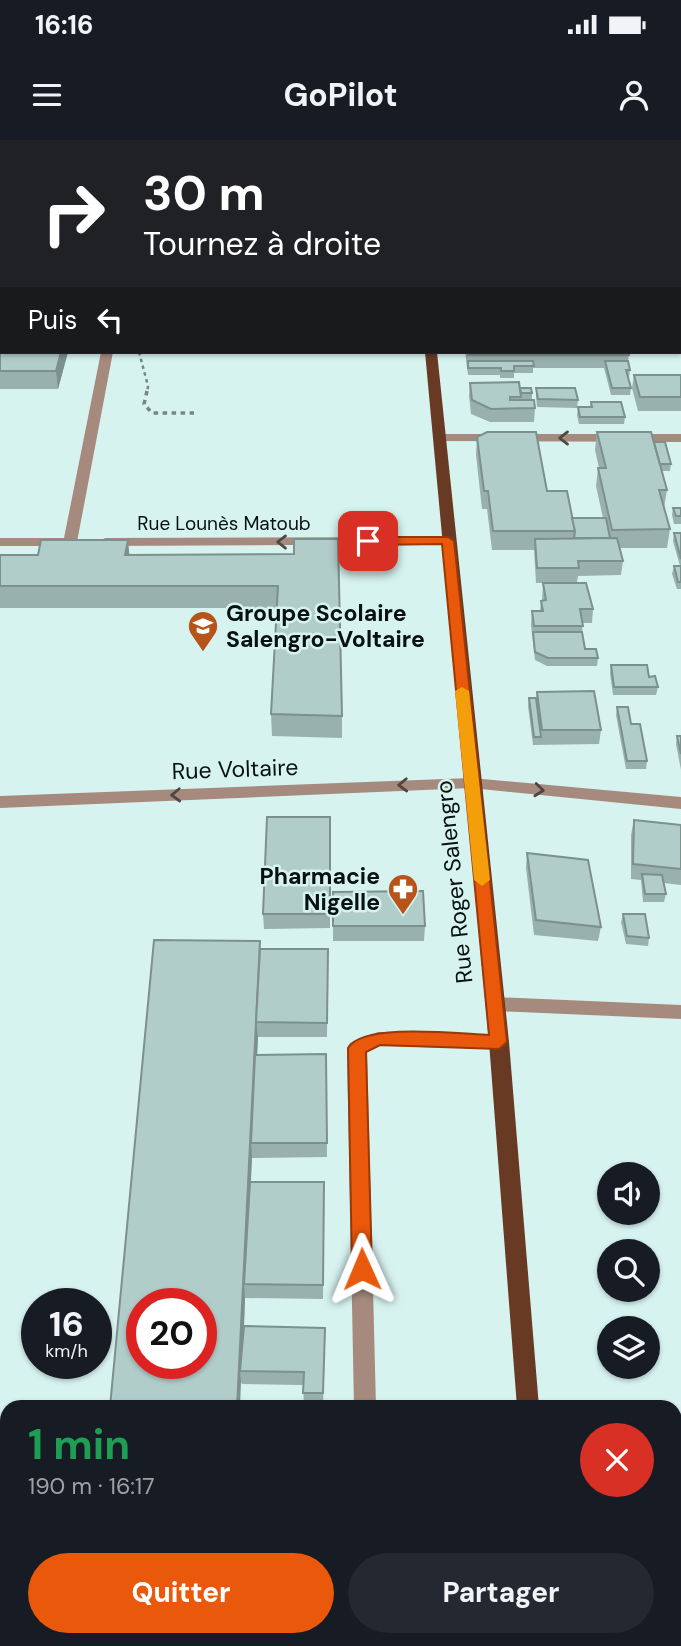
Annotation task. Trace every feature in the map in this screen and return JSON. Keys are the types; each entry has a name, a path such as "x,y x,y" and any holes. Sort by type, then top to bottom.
{"main road":[{"name":"Rue Roger Salengro","path":"431,354 471,783 499,1042 527,1400"}],"street":[{"path":"82,542 107,354"},
{"path":"438,438 681,438"},
{"name":"Rue Lounès Matoub","path":"0,542 448,541"},
{"name":"Rue Voltaire","path":"0,802 471,783 681,803"},
{"path":"495,1004 681,1012"},
{"path":"365,1400 357,1048 379,1039 499,1042"}],"path":[{"path":"140,354 148,386 144,404 152,413 194,413"}],"building":[{"path":"0,354 60,354 56,371 0,371"},
{"path":"468,354 629,355 468,355"},
{"path":"468,361 533,361 534,366 514,366 514,371 501,371 501,368 468,368"},
{"path":"605,361 628,361 630,370 626,370 631,388 612,388"},
{"path":"634,375 681,375 681,397 640,397"},
{"path":"519,382 521,397 510,397 510,400 534,400 535,408 491,409 472,400 470,383"},
{"path":"520,388 531,388 532,393 521,393"},
{"path":"536,388 575,388 578,400 538,399"},
{"path":"591,402 621,402 625,417 580,417 578,407 592,407"},
{"path":"487,432 536,432 547,491 567,491 575,531 493,531 488,491 484,491 477,437"},
{"path":"597,432 651,432 667,490 659,490 670,529 612,530 598,468 606,468"},
{"path":"654,442 665,442 671,464 660,464"},
{"path":"673,508 681,508 681,516 676,516"},
{"path":"572,518 606,518 610,538 574,538"},
{"path":"674,533 681,533 681,559"},
{"path":"617,538 623,561 578,561 579,568 537,568 535,539"},
{"path":"294,539 338,539 342,716 271,714 278,586 0,586 0,555 38,555 41,540 128,540 125,555 294,554"},
{"path":"674,566 681,566 681,582 678,582"},
{"path":"543,583 586,583 593,609 580,609 583,626 534,626 532,611 543,611 541,601 546,600"},
{"path":"533,632 582,632 585,649 596,649 598,658 548,658 535,652"},
{"path":"611,665 647,665 649,677 655,676 658,687 614,687"},
{"path":"594,691 601,730 542,730 537,692"},
{"path":"529,698 536,698 541,737 534,737"},
{"path":"617,707 628,707 631,724 640,724 647,761 627,761"},
{"path":"677,736 681,736 681,754"},
{"path":"267,817 330,817 330,914 263,914"},
{"path":"634,820 681,825 681,869 633,864"},
{"path":"527,853 588,860 601,927 536,920"},
{"path":"642,874 662,875 666,894 645,894"},
{"path":"423,891 425,926 333,926 333,892"},
{"path":"623,914 645,914 649,938 627,936"},
{"path":"154,940 260,941 237,1400 111,1400"},
{"path":"260,949 328,949 327,1023 256,1022"},
{"path":"326,1054 327,1143 251,1143 255,1055"},
{"path":"250,1182 324,1182 323,1285 244,1284"},
{"path":"244,1326 325,1328 323,1393 303,1393 304,1372 240,1371"}],"slow traffic":[{"path":"462,691 482,880"}],"place":[{"name":"Groupe Scolaire Salengro-Voltaire","path":"203,653"},
{"name":"Pharmacie Nigelle","path":"403,916"}],"route":[{"path":"362,1269 357,1048 379,1039 499,1042 448,541 368,541"}]}
